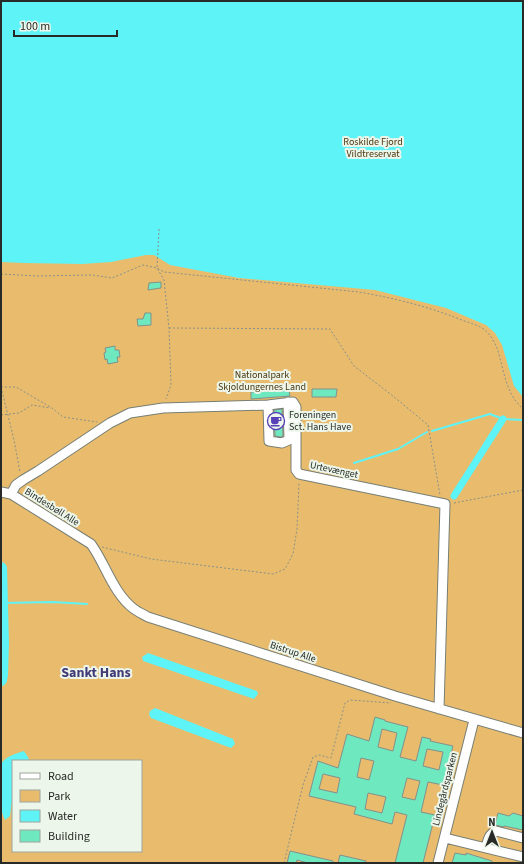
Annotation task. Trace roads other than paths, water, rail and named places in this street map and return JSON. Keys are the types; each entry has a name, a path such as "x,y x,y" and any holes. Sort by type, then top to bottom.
{"street":[{"path":"11,494 16,486 23,480 110,423 130,413 163,408 268,405 288,402 289,440 282,443 269,441 268,405"},
{"name":"Urtevænget","path":"288,402 293,402 296,407 296,470 299,474 445,504 439,709"},
{"name":"Bindesbøll Alle","path":"1,492 11,494 91,544"},
{"name":"Bistrup Alle","path":"91,544 124,600 134,610 148,617 395,696 523,733"},
{"name":"Lindegårdsparken","path":"438,863 474,720"},
{"path":"486,848 488,838 491,833 496,831 523,838"},
{"path":"445,838 523,857"}],"water":[{"name":"Roskilde Fjord Vildtreservat","path":"1,1 523,1 523,397 514,386 502,345 495,333 486,325 446,308 375,290 239,278 170,265 154,255 146,255 111,262 82,264 1,262"},
{"path":"148,653 257,691 258,694 254,699 143,661 142,657"},
{"path":"155,708 233,739 235,744 231,748 151,718 149,714 150,711"},
{"path":"24,751 29,759 12,760 12,801 10,816 5,820 1,810 1,764 8,757"}],"waterway":[{"path":"432,431 490,414 503,419 523,420"},
{"path":"454,496 503,419"},
{"path":"354,463 398,449 427,432"},
{"path":"1,568 3,643 1,680"},
{"path":"2,603 53,602 87,604"}],"place":[{"name":"Foreningen Sct. Hans Have","path":"276,421"}],"district":[{"name":"Sankt Hans","path":"96,673"}],"park label":[{"name":"Nationalpark Skjoldungernes Land","path":"262,380"}]}
